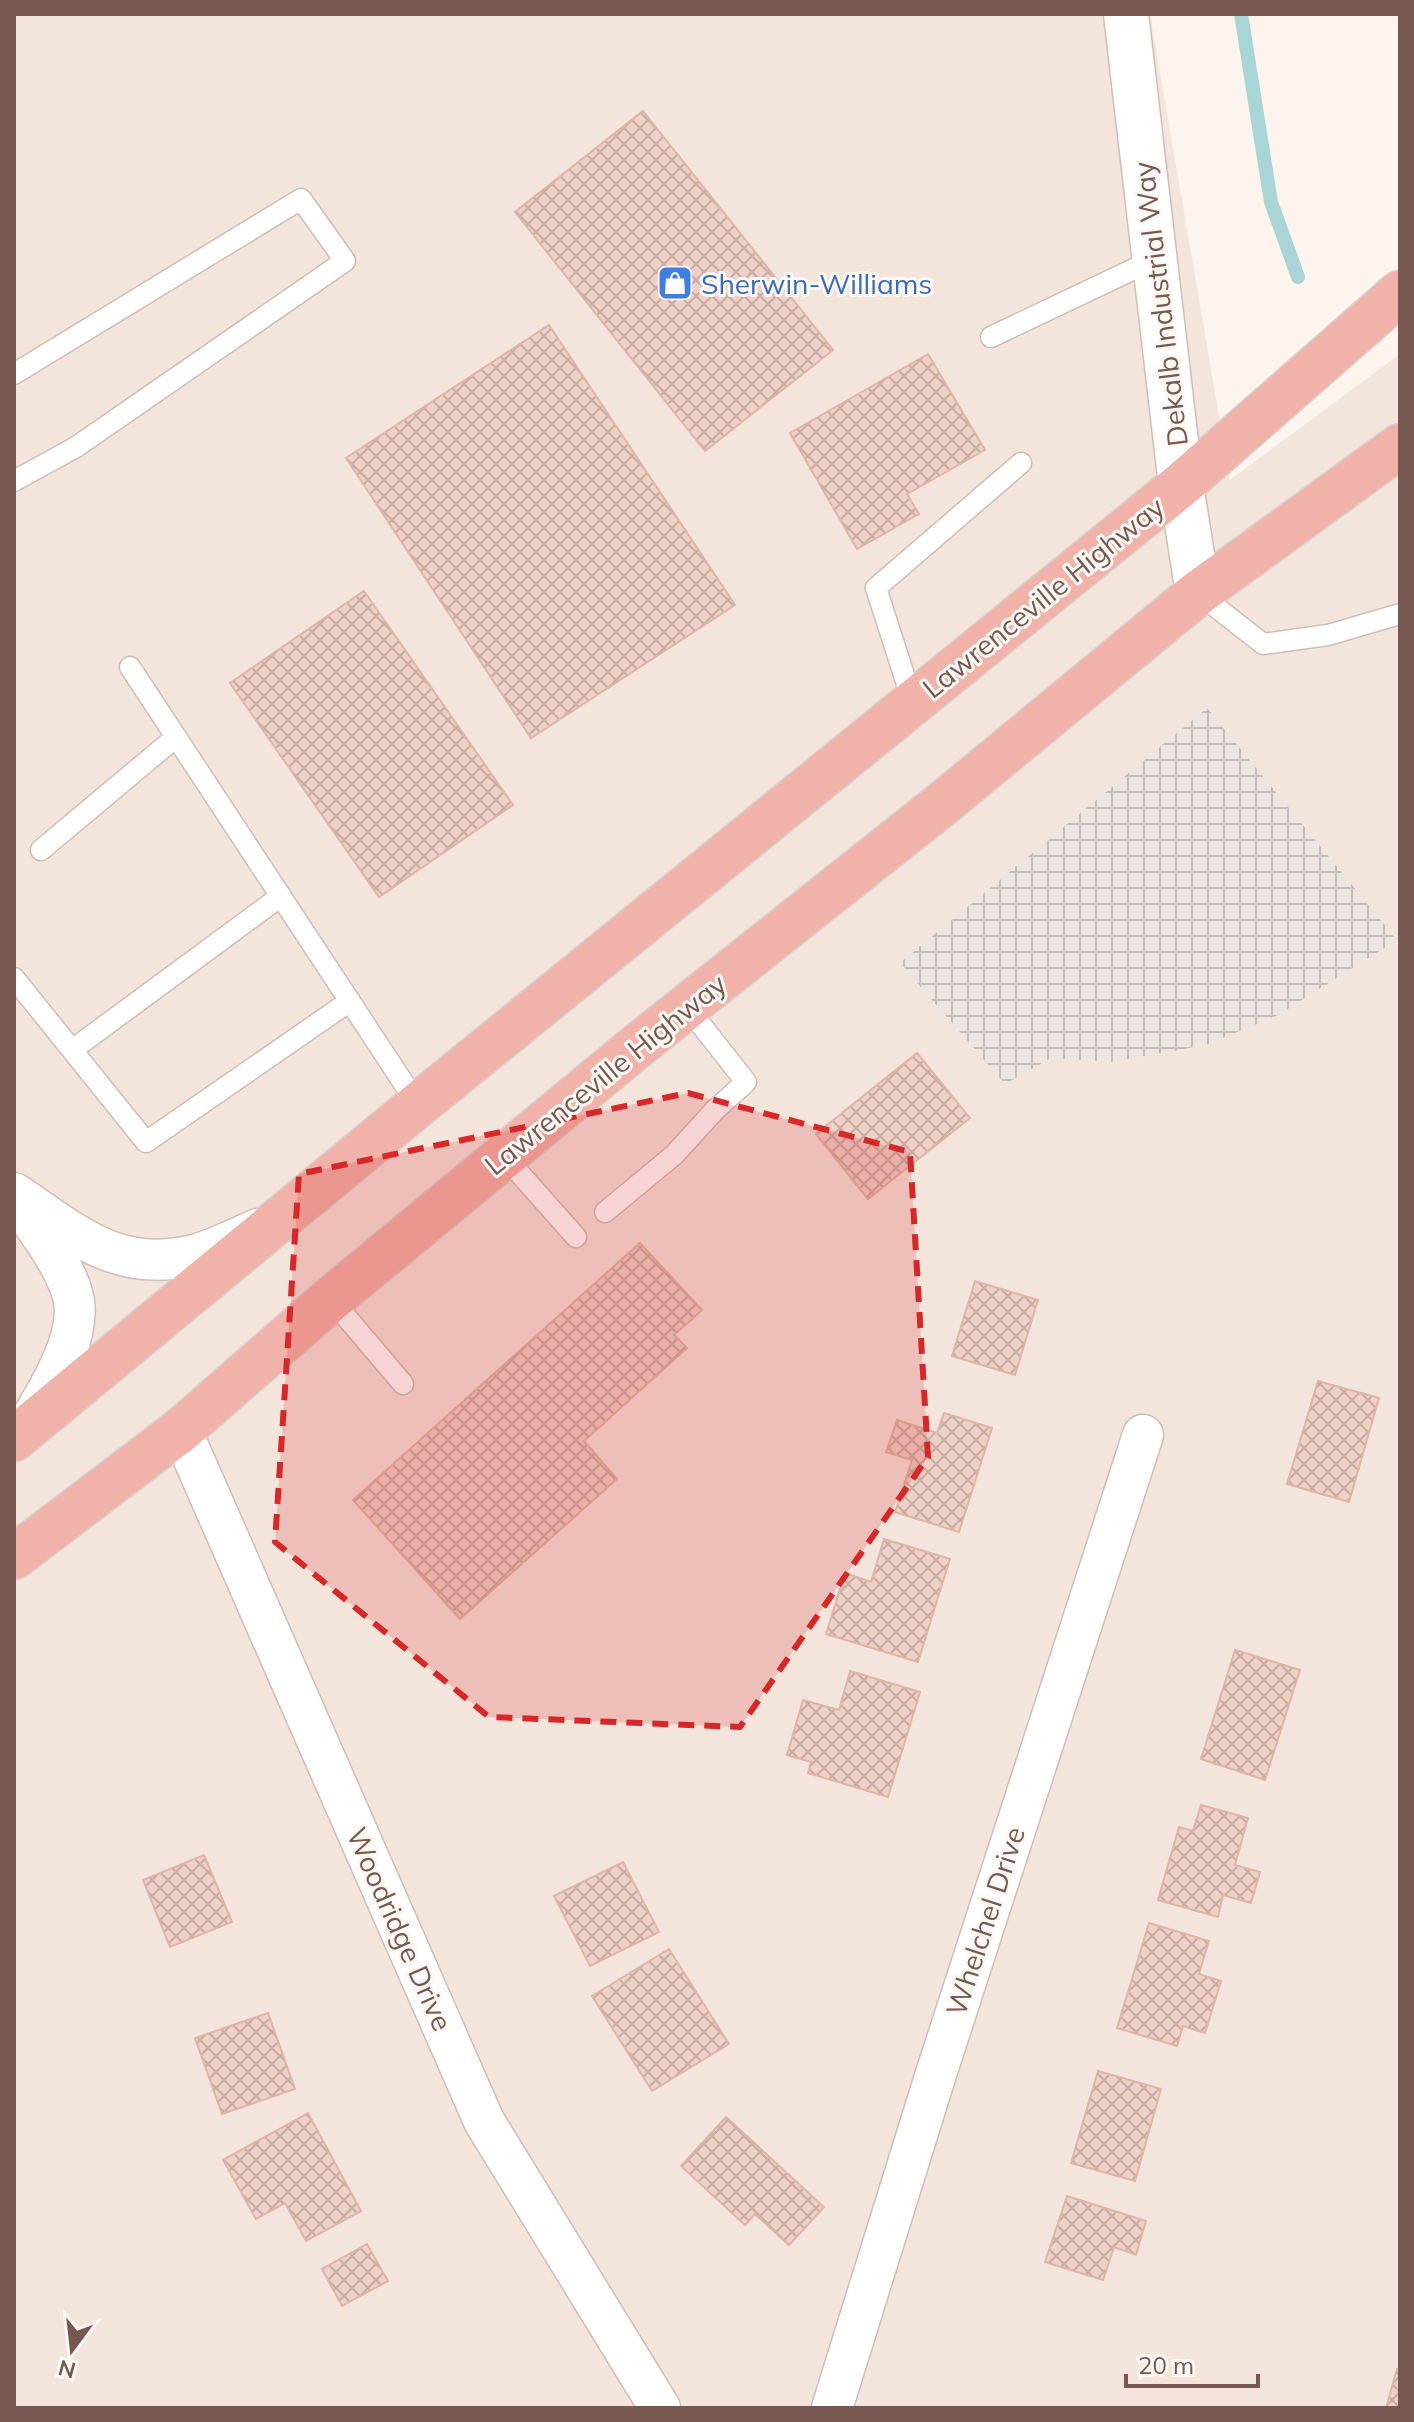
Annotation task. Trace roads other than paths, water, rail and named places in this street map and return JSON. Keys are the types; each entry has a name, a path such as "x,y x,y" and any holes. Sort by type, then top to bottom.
{"highway":[{"name":"Lawrenceville Highway","path":"19,1435 418,1105 1181,485 1400,293"},
{"name":"Lawrenceville Highway","path":"14,1557 181,1430 331,1299 504,1156 941,805 1198,593 1400,446"}],"main road":[{"name":"Dekalb Industrial Way","path":"1126,14 1181,485 1198,593"}],"street":[{"path":"14,1194 92,1244 125,1258 168,1260 198,1254 277,1222"},
{"path":"14,1194 57,1261 73,1297 72,1324 65,1357 19,1435"},
{"name":"Woodridge Drive","path":"181,1430 484,2121 660,2408"},
{"name":"Whelchel Drive","path":"832,2408 935,2077 1143,1435"}],"lane":[{"path":"14,374 301,199 345,261 76,447 14,481"},
{"path":"991,337 1155,259"},
{"path":"913,703 876,588 1021,463"},
{"path":"1198,593 1263,644 1328,635 1400,614"},
{"path":"130,667 418,1105"},
{"path":"41,850 176,737"},
{"path":"72,1050 281,896"},
{"path":"14,978 146,1142 350,1001"},
{"path":"605,1212 674,1155 715,1110 746,1082 687,1007"},
{"path":"504,1156 576,1237"},
{"path":"331,1299 403,1384"}],"waterway":[{"path":"1241,14 1271,202 1298,277"}],"place":[{"name":"Sherwin-Williams","path":"675,283"}]}
